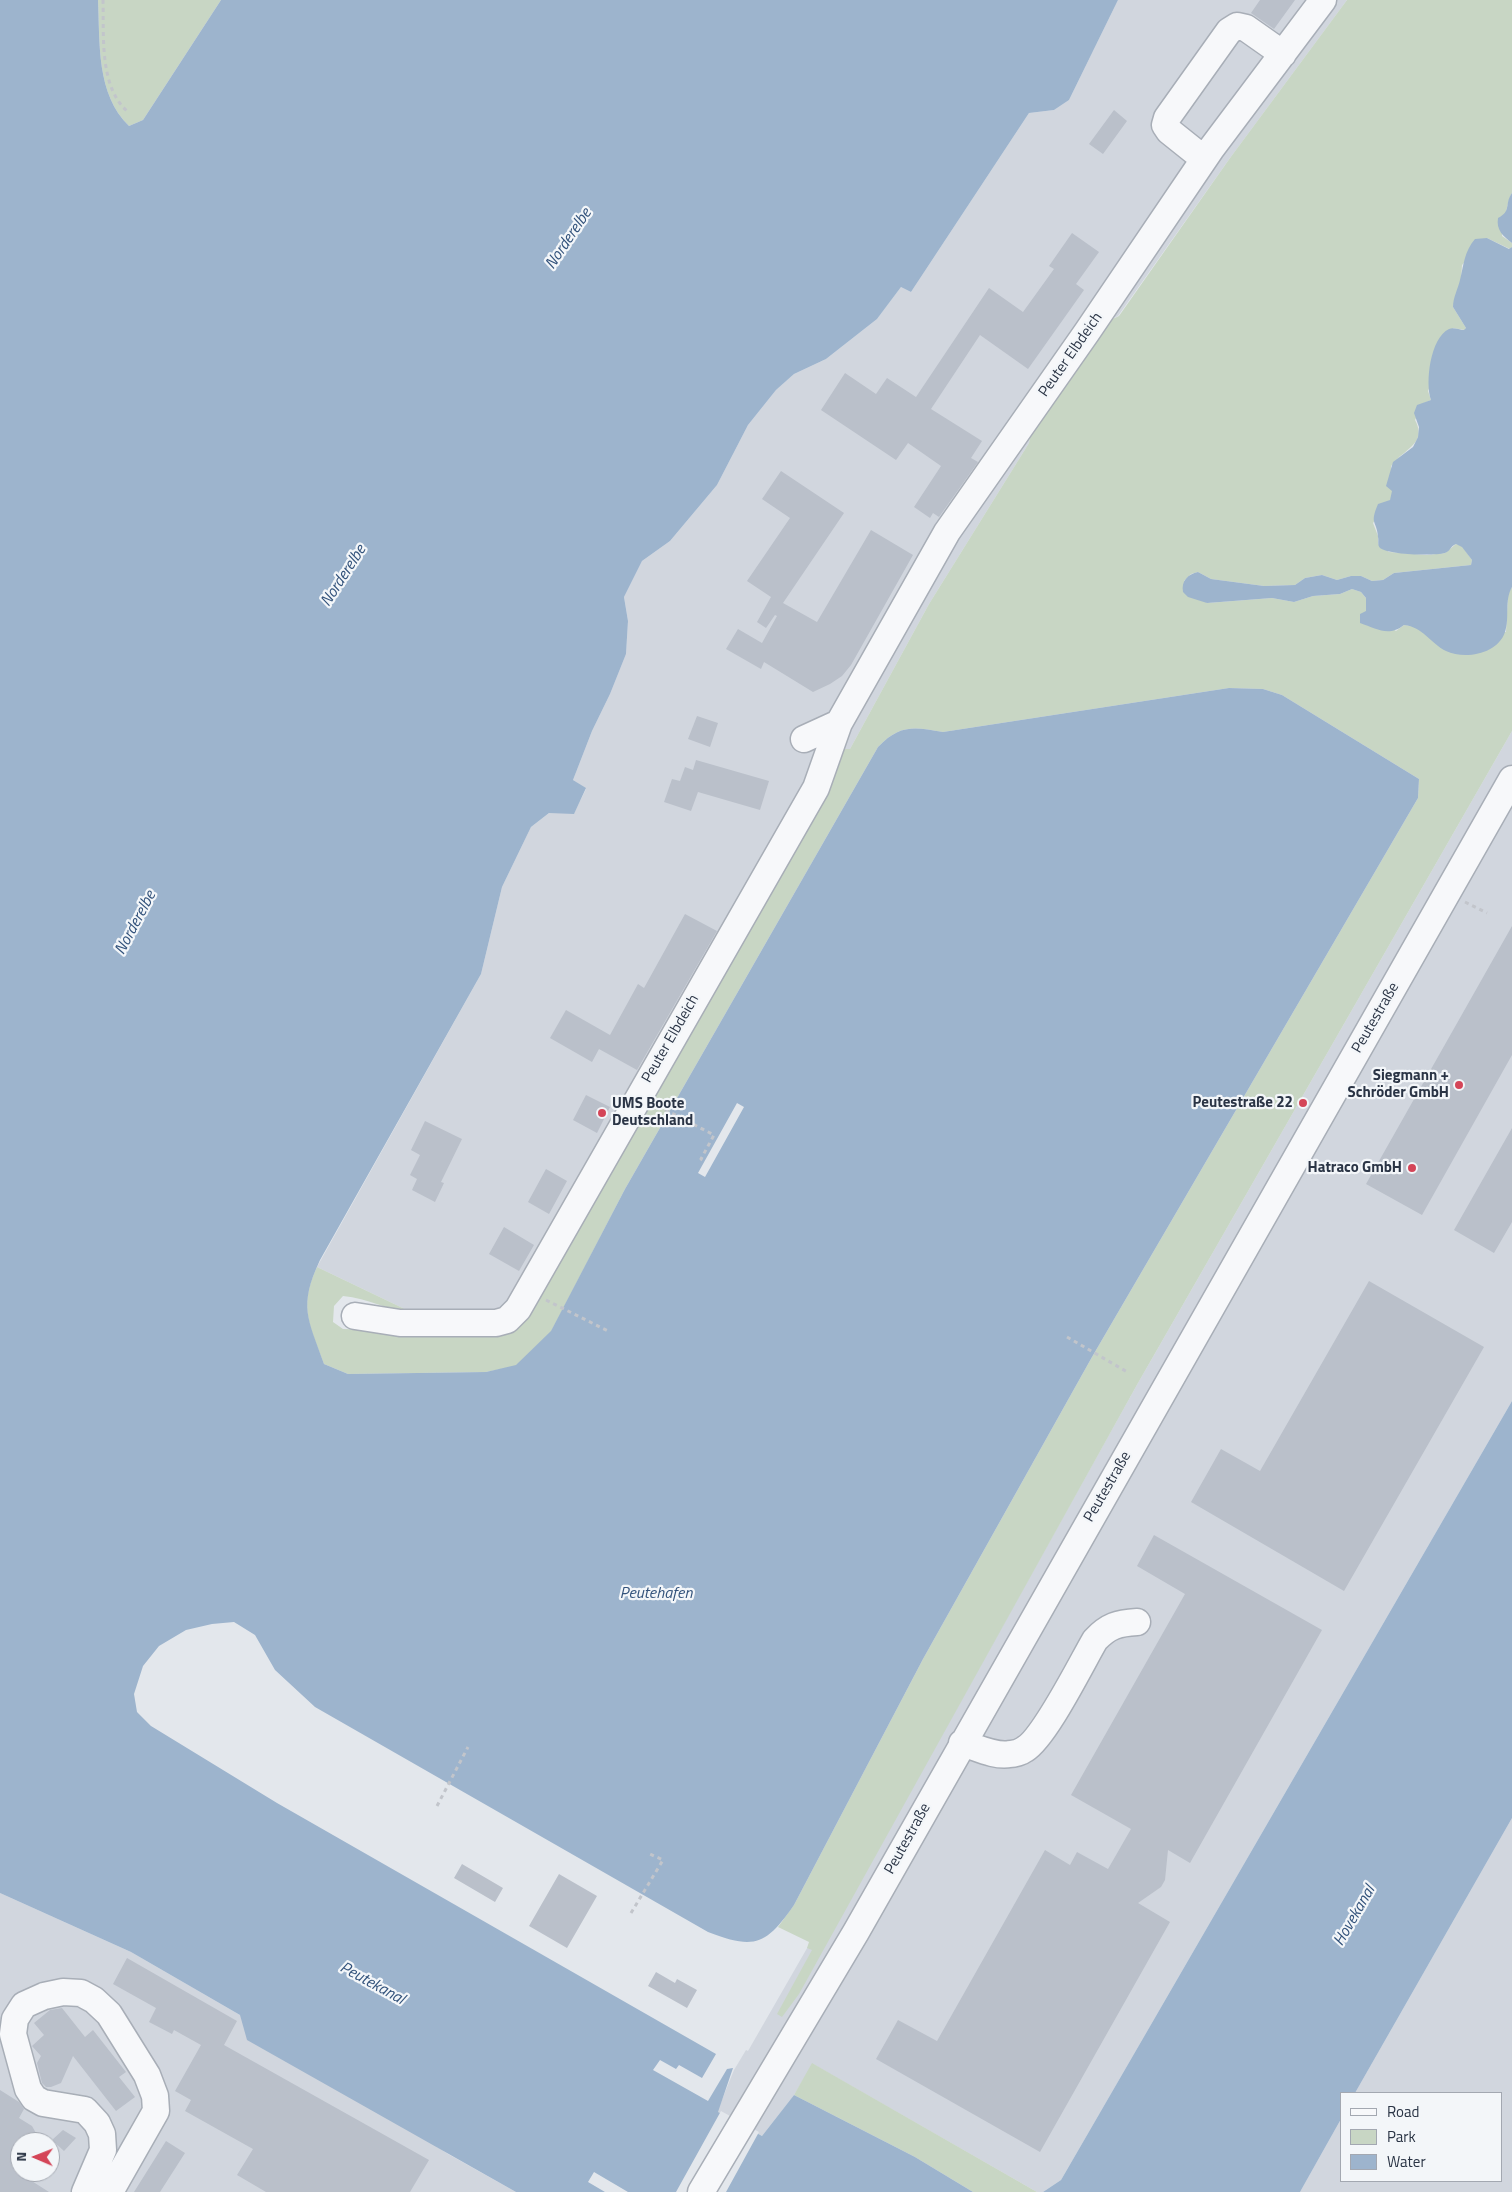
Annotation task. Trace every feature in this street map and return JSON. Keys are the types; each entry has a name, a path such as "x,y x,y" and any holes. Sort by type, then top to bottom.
{"street":[{"name":"Peuter Elbdeich","path":"354,1316 400,1323 496,1323 507,1320 518,1309 816,788 838,723 946,532 1087,332 1204,159 1323,0"},
{"path":"1204,159 1169,131 1165,125 1167,118 1229,31 1237,26 1246,28 1283,54"},
{"path":"804,739 838,723"},
{"name":"Peutestraße","path":"701,2192 856,1932 1512,779"},
{"path":"962,1743 992,1753 1009,1755 1024,1750 1037,1737 1095,1640 1105,1629 1119,1623 1136,1622"},
{"path":"85,2192 103,2150 102,2134 97,2123 85,2110 78,2107 44,2103 34,2098 28,2090 13,2034 15,2019 24,2005 44,1996 63,1992 81,1993 94,2000 110,2014 146,2075 155,2096 156,2111 110,2192"},
{"path":"103,2150 126,2163"}],"path":[{"path":"102,0 104,53 111,86 116,102 127,111"},
{"path":"656,1106 714,1135 701,1159 704,1161"},
{"path":"538,1296 608,1331"},
{"path":"1067,1337 1129,1373"},
{"path":"437,1806 468,1748"},
{"path":"631,1913 663,1860 650,1854"}],"shaded area":[{"path":"1118,0 1347,0 1230,158 1118,316 1104,323 1031,429 1029,443 929,604 850,749 755,873 718,931 510,1303 498,1311 413,1313 317,1267 481,974 502,887 531,827 549,813 574,813 586,789 573,780 626,654 628,621 624,597 642,561 670,541 717,485 748,425 776,390 794,374 826,359 877,319 901,287 911,292 1029,113 1054,110 1069,100"},
{"path":"1512,731 1512,1401 1061,2180 1043,2192 1037,2192 813,2064 794,2095 762,2136 717,2112 734,2070 746,2050 748,2051 810,1943 823,1948 1138,1383"},
{"path":"1512,1818 1512,2192 1300,2192 1340,2121 1340,2182 1502,2182 1502,2092 1356,2092"},
{"path":"0,1893 131,1952 240,2015 448,2154 516,2192 0,2192"}],"green space":[{"path":"98,0 221,0 143,120 129,126 118,113 105,83 100,50"},
{"path":"1347,0 1512,0 1512,193 1507,207 1502,236 1512,243 1512,247 1510,249 1487,238 1462,265 1461,280 1453,307 1466,328 1465,330 1453,328 1428,391 1431,400 1424,403 1415,420 1419,431 1417,440 1391,466 1393,496 1373,523 1378,536 1378,544 1389,552 1427,555 1445,553 1456,544 1462,546 1472,560 1471,565 1394,573 1383,580 1372,581 1361,576 1351,576 1337,580 1322,575 1305,578 1295,585 1264,586 1211,579 1198,572 1191,574 1184,581 1207,603 1272,598 1294,602 1313,596 1340,594 1352,589 1361,592 1366,598 1366,611 1396,631 1404,625 1414,626 1423,632 1506,632 1508,594 1512,587 1512,731 1138,1383 799,1994 782,2017 777,2014 812,1950 807,1948 809,1942 778,1927 794,1905 923,1659 1092,1357 1418,798 1419,779 1282,695 1263,689 1229,688 943,732 915,728 893,734 878,747 625,1189 551,1332 516,1366 486,1372 348,1374 324,1364 308,1316 307,1305 311,1281 317,1267 413,1313 343,1296 334,1306 333,1322 343,1329 495,1333 842,749 850,749 929,604 1029,443 1031,429 1104,323 1119,316 1230,158"},
{"path":"812,2063 1037,2192 973,2192 915,2157 794,2095"}],"water":[{"path":"0,0 98,0 100,50 105,83 118,113 129,126 143,120 221,0 1118,0 1069,100 1054,110 1029,113 911,292 901,287 877,319 826,359 794,374 776,390 748,425 717,485 670,541 642,561 624,597 628,621 626,654 573,780 586,788 574,814 549,813 531,827 502,887 481,974 320,1260 313,1276 307,1301 310,1323 324,1364 348,1374 486,1372 516,1365 551,1331 625,1189 878,747 893,734 915,728 943,732 1229,688 1263,689 1282,695 1419,779 1418,798 1092,1357 923,1659 794,1905 775,1929 767,1936 758,1940 748,1942 737,1941 708,1932 315,1707 275,1670 255,1635 234,1622 212,1624 186,1630 159,1646 143,1666 134,1694 137,1712 151,1726 277,1803 716,2054 702,2078 679,2065 676,2069 660,2060 653,2070 708,2101 727,2069 733,2068 718,2112 762,2136 794,2095 915,2157 973,2192 628,2192 594,2172 588,2182 605,2192 516,2192 247,2040 240,2015 131,1952 0,1893"},
{"path":"1512,193 1512,243 1501,232 1498,226 1498,218 1505,213"},
{"path":"1487,238 1509,249 1512,247 1512,587 1508,598 1505,632 1501,640 1496,646 1488,650 1471,655 1462,655 1446,651 1411,626 1404,625 1393,631 1377,629 1360,623 1360,614 1366,611 1366,598 1361,592 1352,589 1340,594 1313,596 1294,602 1272,598 1207,603 1188,597 1183,592 1184,581 1191,574 1198,572 1211,579 1264,586 1295,585 1305,578 1322,575 1337,580 1351,576 1361,576 1372,581 1383,580 1394,573 1471,565 1472,560 1462,547 1456,544 1445,553 1422,555 1392,552 1380,548 1374,516 1378,504 1390,500 1392,491 1386,486 1393,462 1413,447 1418,437 1419,427 1414,413 1417,405 1431,400 1429,372 1433,351 1437,342 1449,329 1464,330 1466,328 1453,307 1454,300 1469,249 1475,239"},
{"name":"Hovekanal","path":"1512,1401 1512,1818 1356,2092 1340,2092 1340,2121 1300,2192 1043,2192 1061,2180"}],"pier":[{"path":"737,1103 744,1107 705,1177 698,1173"},
{"path":"721,2111 759,2132 726,2192 676,2192"}],"building":[{"path":"1260,0 1295,0 1274,29 1251,13"},
{"path":"1114,110 1127,121 1103,154 1089,144"},
{"path":"1072,233 1099,252 1076,284 1084,290 1028,369 980,335 931,409 982,441 971,458 978,462 939,517 933,513 930,518 914,507 941,466 908,443 896,460 821,410 845,373 876,394 887,378 916,397 989,288 1023,312 1054,269 1049,266"},
{"path":"781,471 844,513 783,603 817,622 871,530 913,555 851,665 842,676 813,692 764,662 761,669 726,649 738,629 762,643 777,616 775,615 766,628 757,622 771,597 747,581 790,518 762,499"},
{"path":"697,716 718,723 710,747 688,739"},
{"path":"696,760 769,781 760,810 698,792 691,811 664,802 672,779 680,781 685,767 693,770"},
{"path":"685,914 717,931 637,1070 599,1049 592,1062 550,1038 566,1010 610,1035 638,984 644,988"},
{"path":"1512,926 1512,1055 1422,1215 1366,1184"},
{"path":"586,1095 610,1107 597,1133 573,1120"},
{"path":"425,1121 462,1139 441,1182 444,1183 435,1202 412,1190 417,1179 410,1175 420,1155 411,1150"},
{"path":"1512,1128 1512,1222 1494,1253 1454,1230"},
{"path":"546,1169 567,1181 549,1214 528,1202"},
{"path":"504,1227 534,1245 519,1271 489,1254"},
{"path":"1369,1281 1484,1347 1344,1591 1191,1502 1221,1449 1260,1471"},
{"path":"1154,1535 1322,1630 1190,1863 1168,1850 1165,1880 1161,1887 1138,1903 1170,1922 1040,2152 876,2059 898,2020 937,2041 1045,1850 1070,1865 1077,1852 1108,1869 1131,1829 1071,1795 1185,1594 1137,1566"},
{"path":"462,1864 503,1888 495,1902 454,1878"},
{"path":"559,1874 597,1896 567,1948 529,1926"},
{"path":"127,1958 237,2021 224,2045 429,2160 410,2192 266,2192 237,2175 253,2149 185,2111 191,2100 175,2091 201,2045 174,2030 172,2034 149,2022 156,2008 113,1984"},
{"path":"656,1972 675,1983 677,1979 697,1990 687,2008 648,1986"},
{"path":"62,2008 85,2037 93,2030 126,2072 119,2077 135,2097 116,2111 73,2056 61,2083 46,2087 42,2083 37,2063 41,2056 32,2046 44,2035 34,2023 50,2010"},
{"path":"0,2090 19,2102 24,2109 19,2118 32,2126 35,2132 10,2132 10,2182 33,2182 49,2192 0,2192"},
{"path":"63,2130 76,2138 64,2151 60,2147 60,2133"},
{"path":"166,2141 185,2153 160,2192 134,2192"}],"place":[{"name":"Siegmann + Schröder GmbH","path":"1459,1085"},
{"name":"Peutestraße 22","path":"1303,1103"},
{"name":"UMS Boote Deutschland","path":"602,1113"},
{"name":"Hatraco GmbH","path":"1412,1168"}],"water label":[{"name":"Norderelbe","path":"569,239"},
{"name":"Norderelbe","path":"344,576"},
{"name":"Norderelbe","path":"136,923"},
{"name":"Peutehafen","path":"656,1594"},
{"name":"Peutekanal","path":"372,1984"}]}
